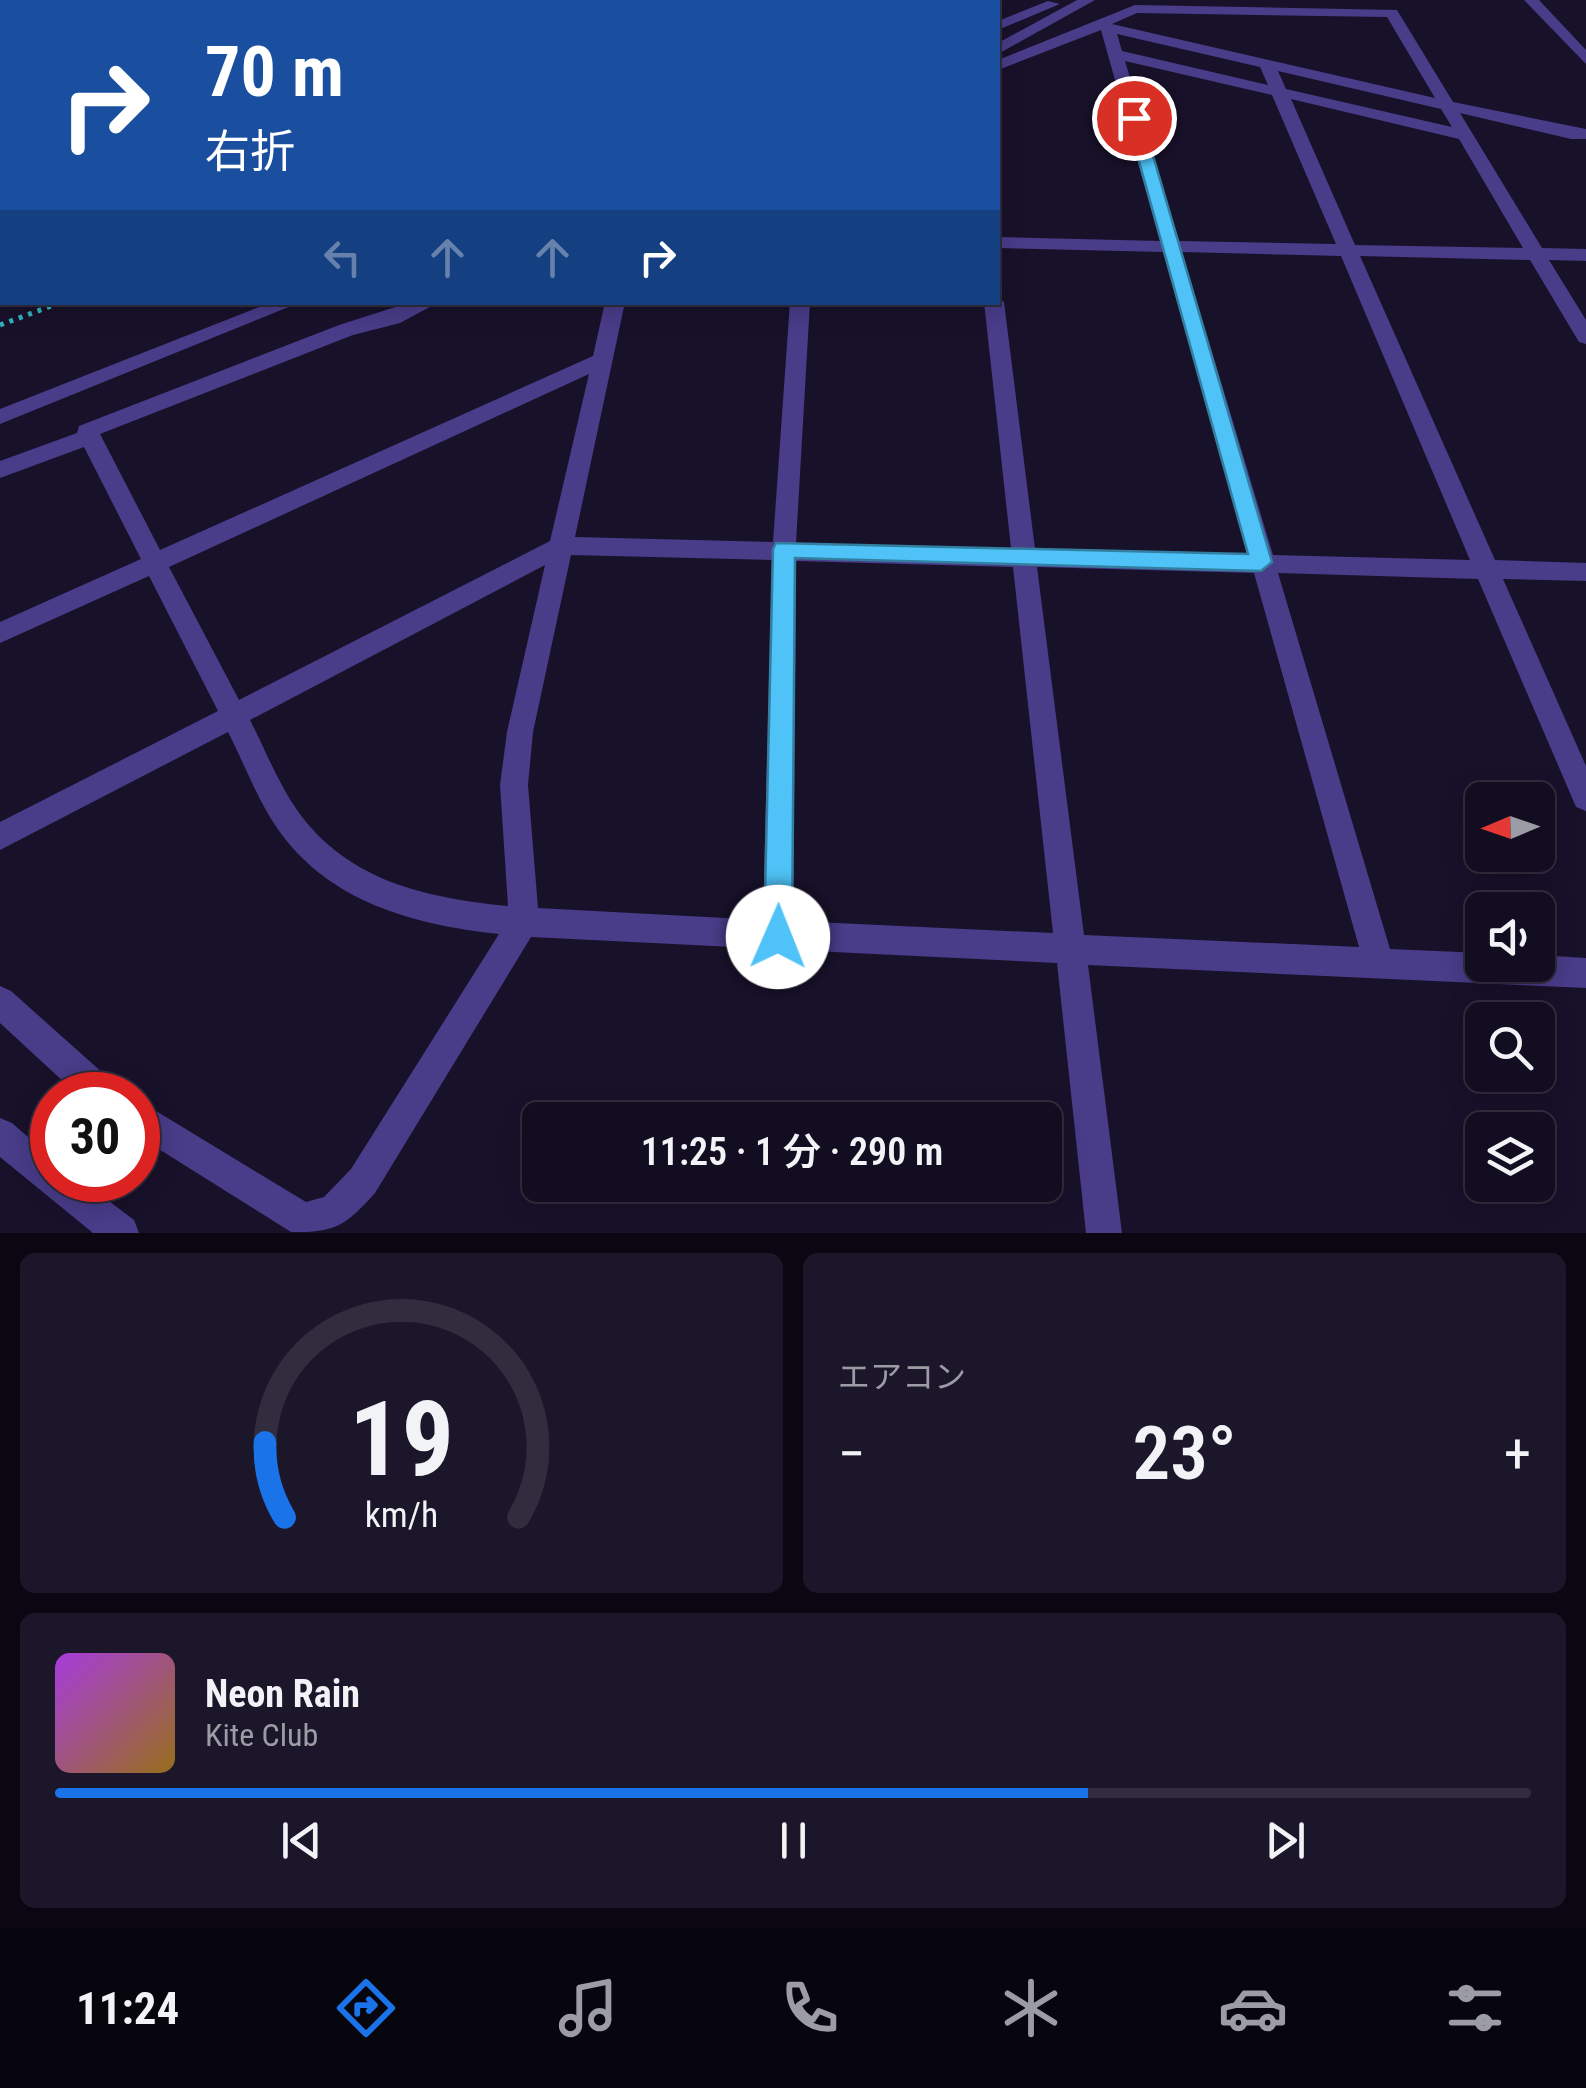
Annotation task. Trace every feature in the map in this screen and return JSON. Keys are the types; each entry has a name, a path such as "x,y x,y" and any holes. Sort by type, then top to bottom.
{"street":[{"path":"1000,25 1063,0"},
{"path":"1000,48 1088,0"},
{"path":"1000,64 1103,27 1157,0"},
{"path":"1531,0 1586,59"},
{"path":"1135,9 1390,7 1443,104 1586,337"},
{"path":"1103,27 1115,54 1172,247 1379,962"},
{"path":"1103,27 1586,134"},
{"path":"1557,28 1586,28"},
{"path":"1115,54 1461,134"},
{"path":"1267,64 1586,798"},
{"path":"1000,243 1586,255"},
{"path":"0,418 283,305"},
{"path":"422,305 393,318 346,330 87,430 288,819 334,868 378,894 433,912 524,922 1586,973"},
{"path":"160,1131 303,1220 334,1212 363,1182 524,922 514,785 520,732 614,305"},
{"path":"778,937 784,549 800,305"},
{"path":"994,305 1104,1233"},
{"path":"0,633 602,360"},
{"path":"0,470 90,436"},
{"path":"0,837 561,546 1586,572"},
{"path":"0,1002 77,1072"},
{"path":"0,1134 30,1160"},
{"path":"75,1202 102,1228"}],"path":[{"path":"0,325 54,305"}],"route":[{"path":"778,937 784,549 1261,562 1134,118"}]}
